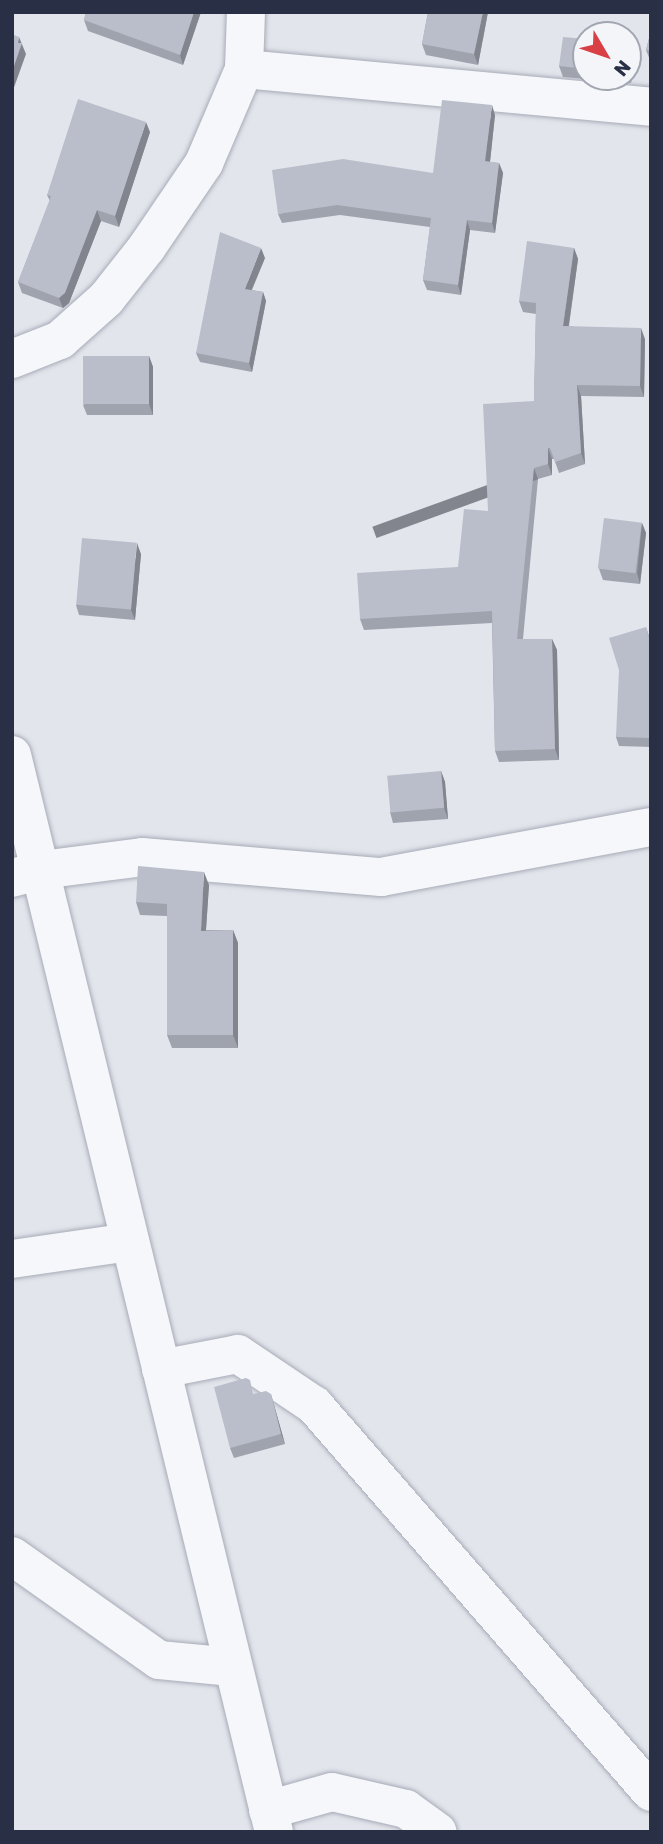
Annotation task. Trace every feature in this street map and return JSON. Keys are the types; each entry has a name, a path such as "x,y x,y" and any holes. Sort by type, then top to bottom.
{"street":[{"path":"12,359 60,340 106,299 147,247 204,163 244,69 246,12"},
{"path":"244,69 651,107"},
{"path":"12,755 27,874 130,1242 271,1821 332,1792 406,1809 438,1832"},
{"path":"27,874 142,856 381,877 651,827"},
{"path":"12,1259 130,1242"},
{"path":"161,1369 238,1354 314,1405 651,1792"},
{"path":"12,1556 159,1660 233,1667"}],"building":[{"path":"86,12 194,12 180,55 84,20"},
{"path":"428,12 483,12 474,54 422,44"},
{"path":"651,31 651,51 646,50"},
{"path":"12,34 19,37 18,43 22,43 12,72"},
{"path":"563,37 572,38 572,67 559,66"},
{"path":"78,99 146,122 115,216 97,210 65,293 59,298 18,282 51,196 47,195"},
{"path":"442,100 492,105 485,161 499,163 492,223 467,220 458,285 423,280 431,218 337,205 278,214 272,170 343,159 433,173"},
{"path":"220,232 261,248 245,289 263,292 249,363 196,353"},
{"path":"527,241 574,248 563,326 641,328 640,386 577,385 581,453 555,462 548,448 548,464 534,468 517,639 552,639 555,749 495,751 492,611 360,619 357,573 458,567 464,509 488,511 483,404 534,401 536,303 519,301"},
{"path":"83,356 149,356 149,404 83,404"},
{"path":"604,518 642,523 636,573 598,569"},
{"path":"82,538 137,543 131,610 76,605"},
{"path":"646,627 651,644 651,738 616,737 619,670 609,638"},
{"path":"441,771 444,808 390,813 387,776"},
{"path":"138,866 204,872 201,931 233,930 233,1035 167,1035 167,904 136,902"},
{"path":"246,1378 250,1380 253,1394 266,1391 271,1394 281,1434 230,1448 214,1387"}]}
